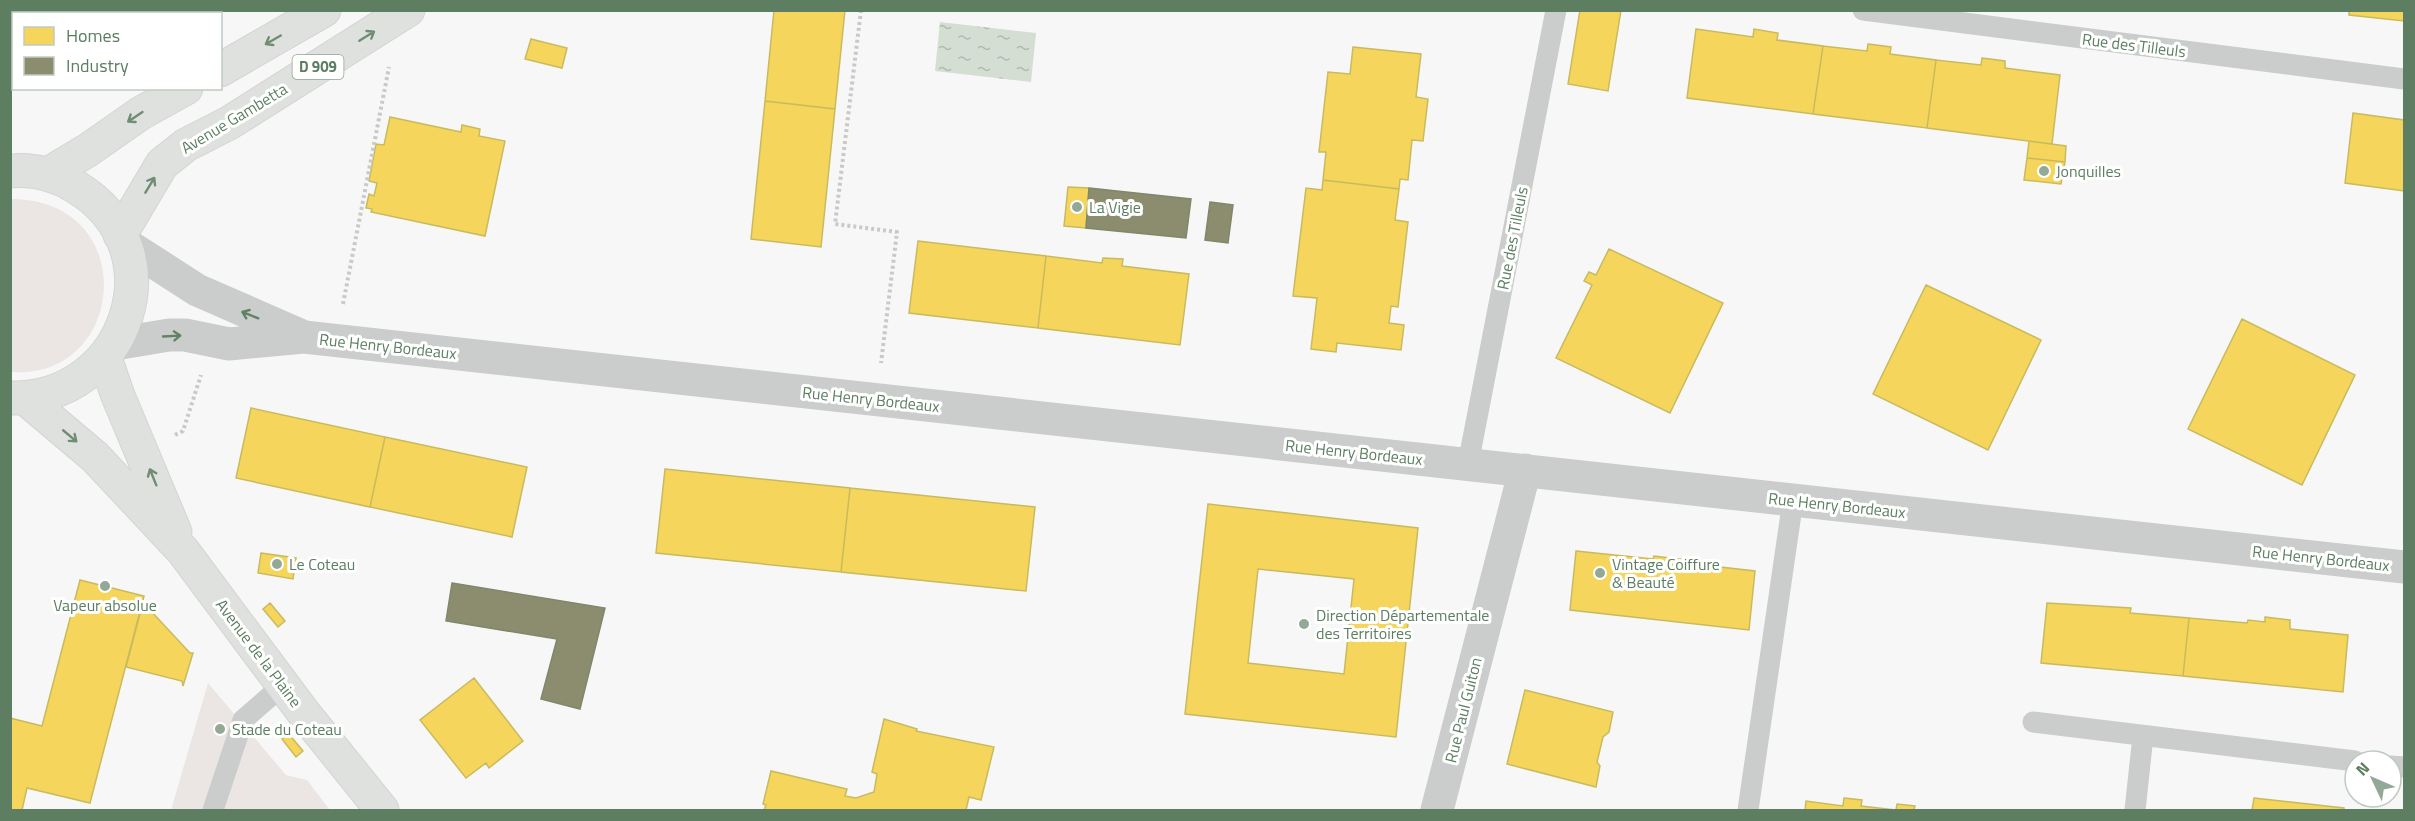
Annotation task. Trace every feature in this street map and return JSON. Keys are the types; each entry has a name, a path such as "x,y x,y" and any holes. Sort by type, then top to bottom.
{"main road":[{"name":"D 909","path":"222,69 324,10"},
{"name":"Avenue Gambetta","path":"122,239 162,164 403,13"},
{"path":"22,168 88,150 141,113 182,90"},
{"path":"18,398 62,389 79,380 110,351 124,326 130,306 132,284 122,239 101,207 86,193 68,182 22,168"},
{"name":"Avenue de la Plaine","path":"110,351 118,396 183,551"},
{"name":"Avenue de la Plaine","path":"18,398 95,457 183,551 283,685 382,810"}],"street":[{"name":"Rue Henry Bordeaux","path":"122,239 197,290 320,339"},
{"name":"Rue Henry Bordeaux","path":"110,351 169,335 204,338 229,344 320,339 2404,567"},
{"name":"Rue Paul Guiton","path":"1437,810 1525,470"}],"lane":[{"name":"Rue des Tilleuls","path":"1468,465 1556,10"},
{"name":"Rue des Tilleuls","path":"1863,10 2404,79"},
{"path":"1748,810 1793,500"},
{"path":"213,810 243,720 283,685"},
{"path":"2033,722 2343,760"},
{"path":"2135,810 2143,736"}],"path":[{"path":"861,10 835,224 897,232 877,400"},
{"path":"320,339 403,13"},
{"path":"142,451 183,431 205,362 204,338"}],"shaded area":[{"path":"10,199 53,207 82,227 99,256 104,288 97,321 79,349 50,367 11,372"},
{"name":"Stade du Coteau","path":"208,683 286,775 307,780 330,810 171,810"}],"water":[{"path":"940,22 1036,33 1031,82 935,71"}],"building: Homes":[{"path":"774,10 845,10 835,109 765,101"},
{"path":"1580,10 1621,10 1608,91 1568,84"},
{"path":"2349,10 2404,10 2404,21 2349,15"},
{"path":"1696,29 1753,37 1754,29 1778,33 1777,40 1823,46 1813,114 1687,98"},
{"path":"531,39 567,48 562,68 525,59"},
{"path":"1868,44 1891,47 1890,54 1936,60 1927,128 1813,114 1823,46 1867,51"},
{"path":"1353,47 1421,54 1416,97 1428,99 1423,141 1412,140 1408,180 1400,179 1399,189 1323,180 1326,152 1319,152 1328,72 1350,74"},
{"path":"1982,58 2005,61 2005,68 2060,75 2052,144 1927,128 1936,60 1981,65"},
{"path":"765,101 835,109 821,247 751,239"},
{"path":"2353,113 2404,120 2404,191 2345,183"},
{"path":"390,117 461,132 462,125 480,129 479,136 505,141 485,236 371,212 372,209 366,208 369,194 374,196 377,183 369,181 376,144 384,145"},
{"path":"2029,141 2066,146 2065,162 2027,158"},
{"name":"Jonquilles","path":"2027,158 2065,162 2061,184 2024,180"},
{"path":"1323,180 1399,189 1395,220 1408,222 1398,307 1391,306 1389,323 1404,325 1401,350 1337,343 1336,352 1311,349 1317,298 1293,296 1306,188 1322,190"},
{"name":"La Vigie","path":"1068,187 1089,188 1086,228 1064,226"},
{"path":"918,241 1046,256 1038,328 909,313"},
{"path":"1609,249 1723,303 1670,413 1556,358 1592,285 1584,281 1589,272 1596,275"},
{"path":"1046,256 1102,263 1103,258 1123,259 1122,266 1189,274 1180,345 1038,328"},
{"path":"1926,285 2041,340 1988,450 1873,394"},
{"path":"2242,319 2355,375 2302,485 2188,429"},
{"path":"251,408 385,437 370,507 236,478"},
{"path":"385,437 527,467 512,537 370,507"},
{"path":"665,469 850,488 841,572 656,553"},
{"path":"850,488 1035,507 1026,591 841,572"},
{"path":"1208,504 1418,528 1396,737 1185,714","holes":["1258,569 1354,579 1344,674 1248,663"]},
{"path":"1576,551 1653,559 1654,556 1695,561 1694,564 1755,571 1749,630 1570,610"},
{"name":"Le Coteau","path":"261,553 296,558 293,579 258,573"},
{"path":"80,580 144,596 90,803 27,788 22,810 10,810 10,718 42,726"},
{"path":"143,602 153,607 150,610 190,653 193,653 183,686 182,681 126,667"},
{"path":"270,603 285,621 278,627 263,609"},
{"path":"2047,603 2131,608 2130,613 2189,618 2183,676 2041,663"},
{"path":"2265,617 2290,620 2290,629 2348,635 2343,692 2183,676 2189,618 2247,623 2248,620 2265,622"},
{"path":"474,678 523,741 489,768 486,763 466,778 420,720"},
{"path":"1525,690 1613,712 1609,732 1603,737 1597,762 1600,766 1596,787 1507,764"},
{"path":"884,719 917,729 916,731 994,747 981,800 969,797 966,810 764,810 766,805 763,804 771,771 847,789 845,796 856,798 874,792 877,774 872,772"},
{"path":"288,733 303,751 296,757 282,739"},
{"path":"1844,798 1862,800 1861,806 1896,810 1805,810 1806,801 1843,806"},
{"path":"2254,798 2344,809 2344,810 2252,810"},
{"path":"1897,804 1915,806 1914,810 1896,810"}],"building: Industry":[{"path":"1089,188 1191,199 1186,238 1086,228"},
{"path":"1210,202 1233,205 1228,243 1205,240"},
{"path":"452,583 605,608 580,709 541,699 557,639 446,621"}],"place":[{"name":"Jonquilles","path":"2044,171"},
{"name":"La Vigie","path":"1077,207"},
{"name":"Le Coteau","path":"277,564"},
{"name":"Vintage Coiffure & Beauté","path":"1600,573"},
{"name":"Vapeur absolue","path":"105,586"},
{"name":"Direction Départementale des Territoires","path":"1304,624"},
{"name":"Stade du Coteau","path":"220,729"}]}
